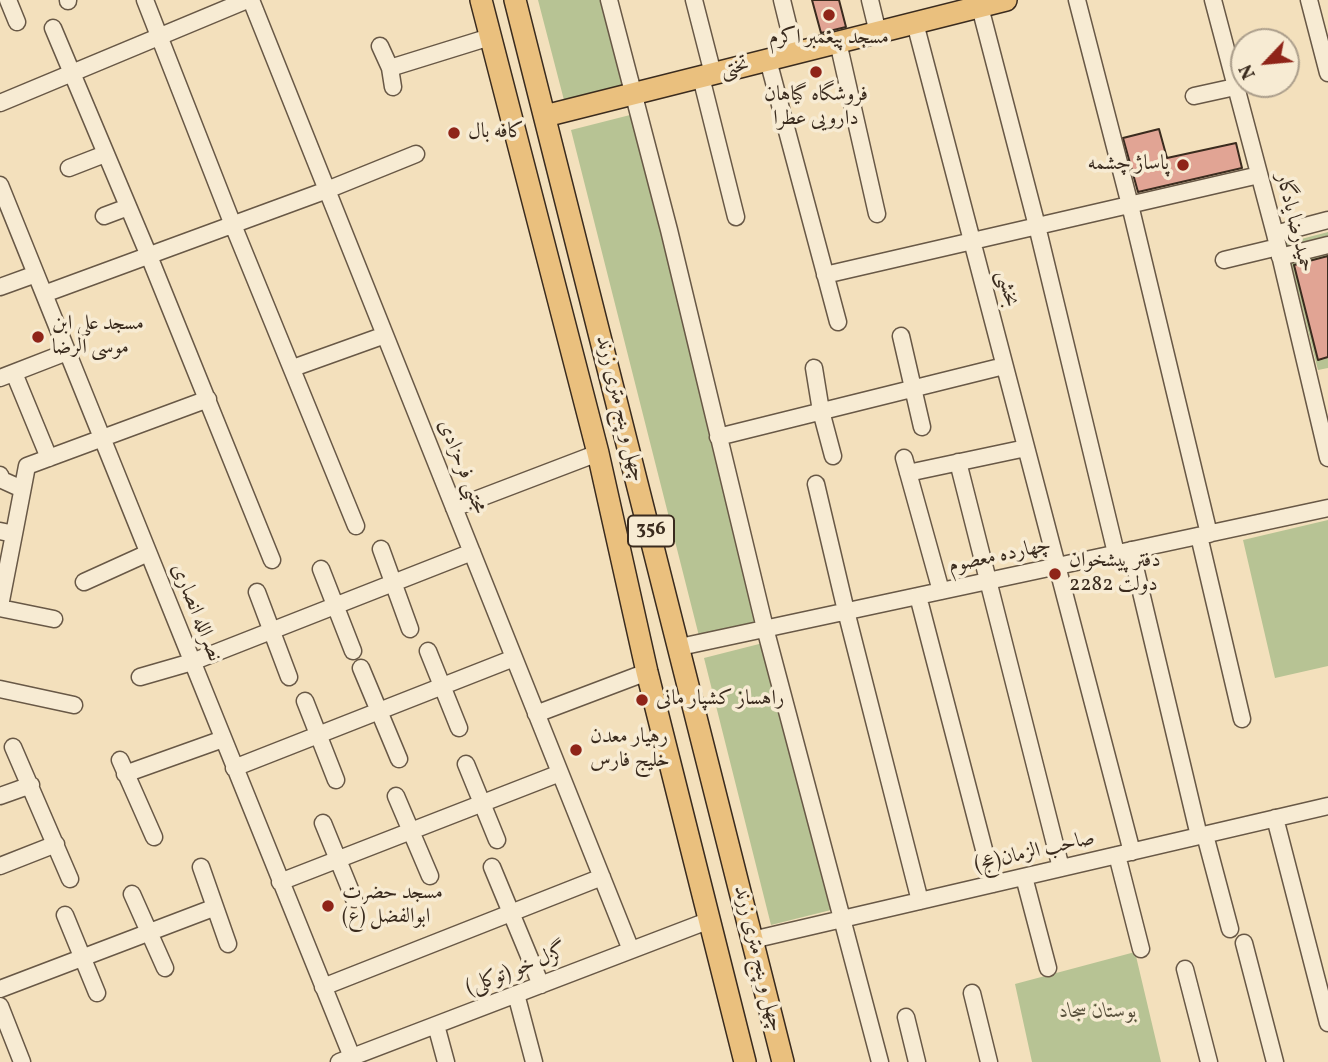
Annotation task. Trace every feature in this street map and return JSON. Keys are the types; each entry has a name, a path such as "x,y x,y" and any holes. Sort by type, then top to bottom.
{"main road":[{"name":"چهل و پنج متری زرند","path":"481,0 598,453 648,672 745,1062"},
{"name":"چهل و پنج متری زرند","path":"515,0 783,1062"},
{"name":"تختی","path":"545,116 878,33 915,23 953,7 980,7 1006,0"}],"street":[{"path":"8,0 17,22"},
{"path":"145,0 356,526"},
{"path":"0,103 249,0"},
{"name":"مجتبی فرحزادی","path":"249,0 631,950"},
{"path":"609,0 669,230 765,628 880,1062"},
{"path":"694,0 736,217"},
{"path":"782,0 795,53"},
{"path":"870,0 878,33"},
{"path":"1077,0 1130,205 1242,719"},
{"name":"حمیدرضا یادگار","path":"1213,0 1230,67"},
{"path":"1309,0 1328,73"},
{"path":"980,7 1124,552 1230,929"},
{"name":"بخشی","path":"915,23 1057,566 1125,853 1141,949"},
{"path":"53,28 208,399 272,560"},
{"path":"390,68 490,37"},
{"path":"838,43 877,214"},
{"path":"380,46 390,68 393,87"},
{"path":"768,60 838,323"},
{"path":"1194,96 1230,88"},
{"name":"حمیدرضا یادگار","path":"1238,98 1278,246 1328,458"},
{"path":"69,168 105,154"},
{"path":"44,294 327,190 416,154"},
{"path":"825,275 1259,175"},
{"name":"نصرالله انصاری","path":"0,185 323,987 349,1060"},
{"path":"104,216 128,207"},
{"path":"1224,260 1278,246 1328,220"},
{"path":"1278,246 1328,246"},
{"path":"0,288 36,274"},
{"path":"293,368 385,335"},
{"path":"901,336 922,427"},
{"path":"49,458 7,375 67,352"},
{"path":"718,437 1004,366"},
{"path":"814,368 821,411 833,456"},
{"path":"54,618 0,607 7,533 27,466 208,399"},
{"path":"941,591 906,466 958,462 1026,447"},
{"path":"454,508 598,453"},
{"path":"958,462 1061,868"},
{"path":"0,475 2,480 22,489"},
{"path":"816,484 920,901"},
{"name":"چهارده معصوم","path":"680,646 1328,508"},
{"path":"381,549 410,629"},
{"path":"140,677 192,662 472,552"},
{"path":"84,582 148,553"},
{"path":"321,569 354,651"},
{"path":"257,592 289,677"},
{"path":"918,596 993,884"},
{"path":"428,651 459,728"},
{"path":"234,768 514,658"},
{"path":"361,667 399,759"},
{"path":"536,714 648,672"},
{"path":"0,688 74,705"},
{"path":"305,701 337,780"},
{"path":"154,837 122,767 223,739"},
{"path":"13,747 70,879"},
{"path":"466,764 497,840"},
{"path":"280,882 560,773"},
{"path":"0,796 31,785"},
{"path":"396,796 430,876"},
{"name":"صاحب الزمان(عج)","path":"752,940 1328,806"},
{"path":"1275,818 1328,1023"},
{"path":"323,822 354,899"},
{"path":"0,866 56,844"},
{"path":"201,867 213,908 228,944"},
{"path":"492,867 541,985"},
{"path":"323,987 601,877"},
{"path":"1024,877 1048,968"},
{"path":"132,894 165,968"},
{"path":"0,989 213,908"},
{"path":"65,915 97,993"},
{"name":"گزل خو (توکلی)","path":"349,1060 710,920"},
{"path":"1244,943 1275,1062"},
{"path":"1185,969 1209,1062"},
{"path":"972,993 989,1062"},
{"path":"516,994 534,1062"},
{"path":"0,1006 22,1062"},
{"path":"906,1017 917,1062"},
{"path":"436,1025 446,1062"}],"green space":[{"path":"538,0 606,0 628,88 565,104"},
{"path":"634,114 760,623 700,640 571,130"},
{"path":"1328,232 1328,368 1318,370 1286,243"},
{"path":"1328,520 1328,666 1275,678 1243,540"},
{"path":"767,642 835,909 771,925 704,658"},
{"name":"بوستان سجاد","path":"1135,952 1161,1062 1032,1062 1015,984"}],"building":[{"name":"مسجد پیغمبر اکرم","path":"812,0 839,0 846,27 821,33"},
{"name":"پاساژ چشمه","path":"1159,129 1167,158 1236,143 1242,168 1138,192 1123,138"},
{"path":"1328,256 1328,357 1318,360 1294,265"}],"place":[{"name":"مسجد پیغمبر اکرم","path":"829,15"},
{"name":"فروشگاه گیاهان دارویی عطرا","path":"816,72"},
{"name":"کافه بال","path":"454,133"},
{"name":"پاساژ چشمه","path":"1183,165"},
{"name":"مسجد علی ابن موسی الرضا","path":"38,337"},
{"name":"دفتر پیشخوان دولت 2282","path":"1055,574"},
{"name":"راهساز کشپار مانی","path":"642,700"},
{"name":"رهیار معدن خلیج فارس","path":"576,750"},
{"name":"مسجد حضرت ابوالفضل (ع)","path":"328,906"}]}
